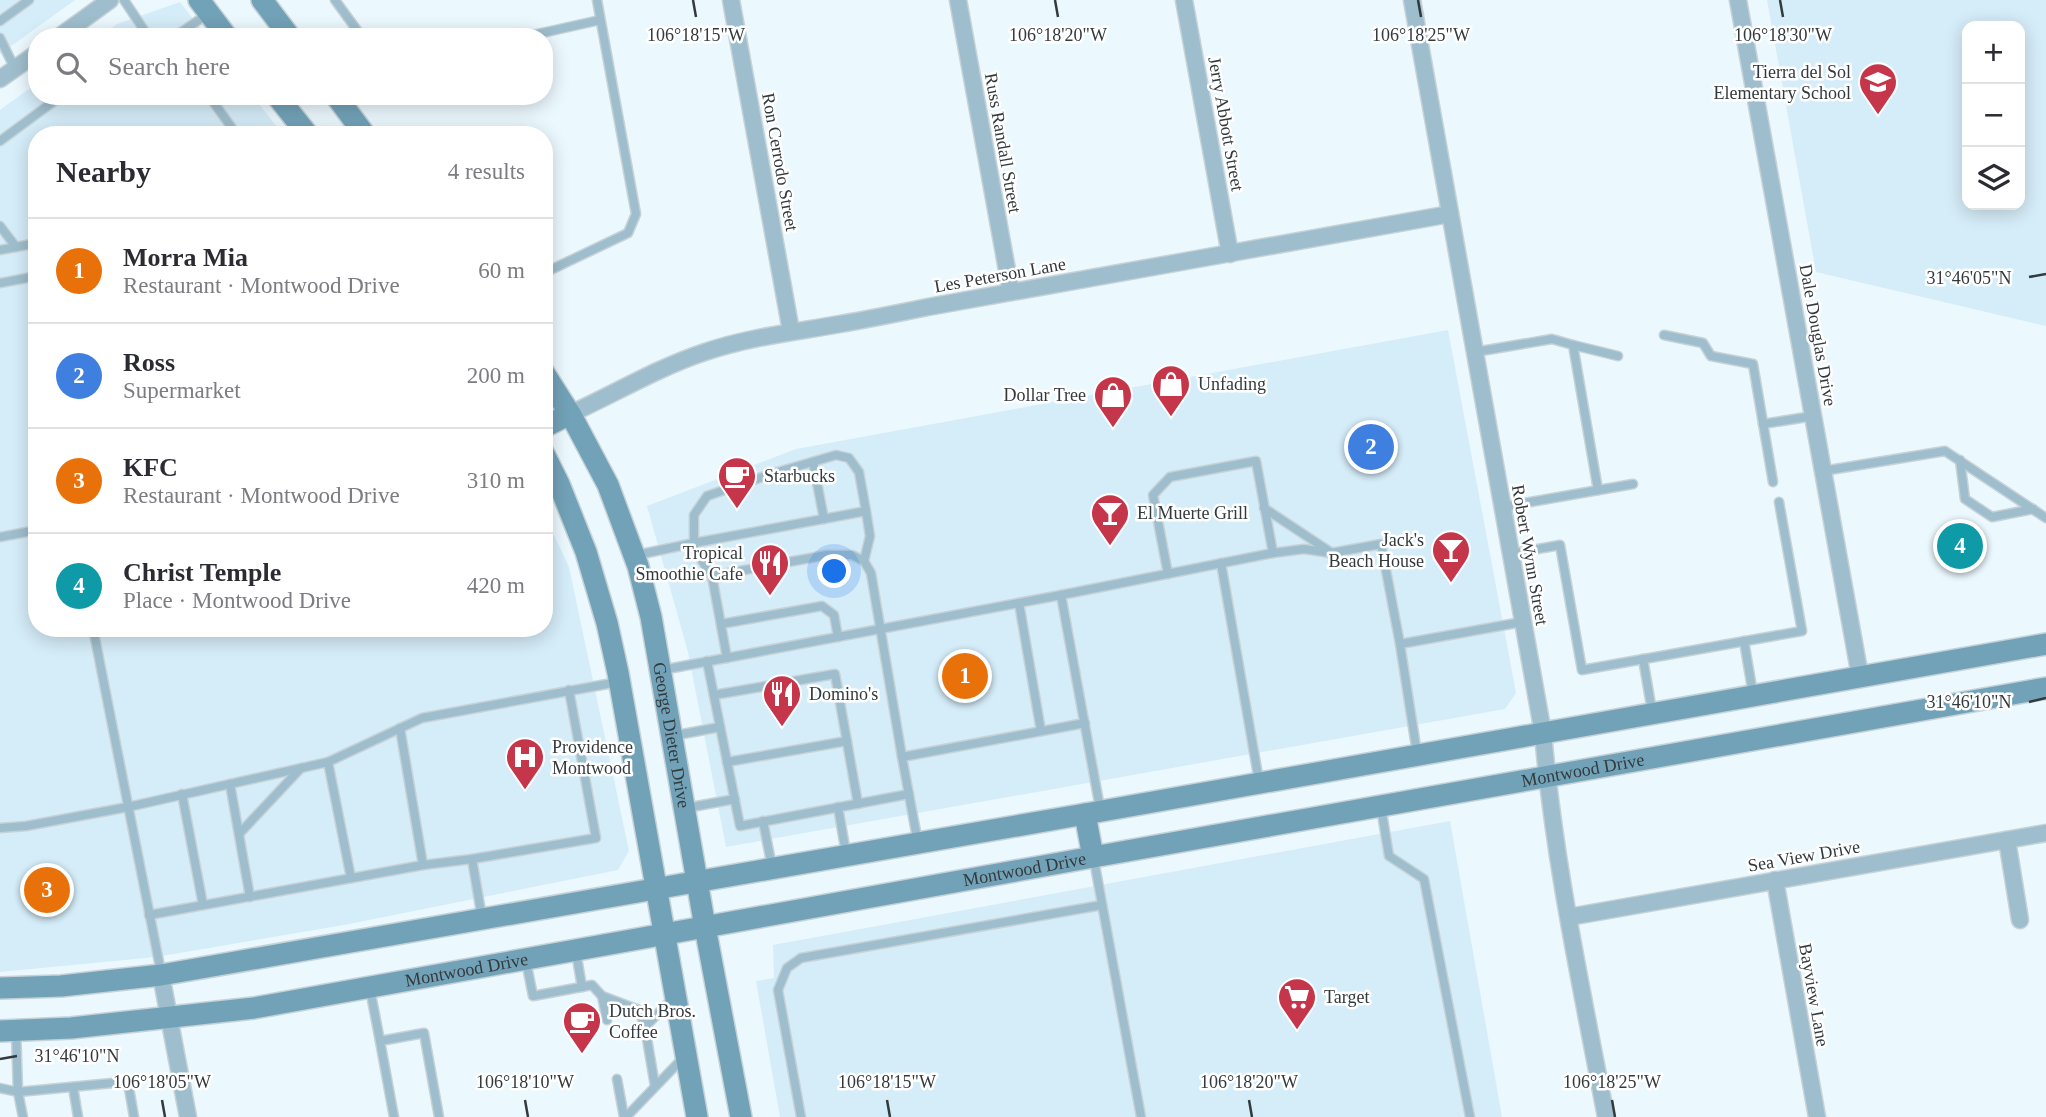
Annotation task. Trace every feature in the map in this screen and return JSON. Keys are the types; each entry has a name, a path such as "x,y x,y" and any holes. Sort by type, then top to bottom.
{"main road":[{"path":"262,0 283,28"},
{"path":"204,7 220,28"},
{"path":"284,105 302,126"},
{"path":"343,105 358,126"},
{"name":"George Dieter Drive","path":"553,387 608,485 635,555 651,617 741,1117"},
{"path":"553,422 570,414"},
{"path":"553,472 586,552 607,623 620,681 697,1117"},
{"path":"0,988 85,984 161,975 2046,644"},
{"name":"Montwood Drive","path":"8,1031 71,1028 254,1008 2046,688"},
{"path":"1093,813 1093,857"}],"street":[{"path":"71,28 110,0"},
{"name":"Ron Cerrodo Street","path":"731,0 791,331"},
{"name":"Russ Randall Street","path":"958,0 1011,292"},
{"name":"Jerry Abbott Street","path":"1184,0 1230,254"},
{"name":"Robert Wynn Street","path":"1412,0 1542,733 1546,778 1580,986 1606,1117"},
{"name":"Dale Douglas Drive","path":"1738,0 1860,676"},
{"path":"0,79 28,59"},
{"name":"Les Peterson Lane","path":"570,414 671,363 709,350 791,331 1450,214"},
{"name":"Sea View Drive","path":"1569,916 2046,833"},
{"path":"2007,840 2020,920"},
{"name":"Bayview Lane","path":"1775,880 1817,1117"},
{"path":"161,975 188,1117"}],"lane":[{"path":"0,21 29,0"},
{"path":"124,0 140,28"},
{"path":"335,0 355,28"},
{"path":"553,269 628,233 636,214 597,0"},
{"path":"183,28 204,7"},
{"path":"553,31 600,20"},
{"path":"0,38 15,68"},
{"path":"0,141 49,105"},
{"path":"215,105 231,126"},
{"path":"0,226 16,247"},
{"path":"0,250 28,245"},
{"path":"0,283 28,278"},
{"path":"1664,335 1703,343 1711,356 1753,364 1773,482"},
{"path":"1475,352 1552,340 1618,356"},
{"path":"1573,345 1598,490"},
{"path":"1763,424 1813,416"},
{"path":"1823,471 1945,451 2046,518"},
{"path":"727,658 712,576 695,550 694,543 695,515 706,496 836,456 849,458 859,472 870,536 864,561"},
{"path":"1960,460 1965,499 1992,517 2033,509"},
{"path":"1168,573 1153,495 1170,477 1256,461 1273,554"},
{"path":"813,463 824,519"},
{"path":"1502,507 1633,484"},
{"path":"1510,554 1560,545 1583,670 1802,631 1779,502"},
{"path":"1264,508 1331,553"},
{"path":"635,555 866,511"},
{"path":"0,537 28,532"},
{"path":"660,670 1221,563 1304,549 1331,553 1381,544 1418,755"},
{"path":"712,576 827,555 852,555 864,561 871,573 918,843"},
{"path":"1221,563 1259,783"},
{"path":"1061,595 1085,723 1093,813"},
{"path":"1019,603 1041,731"},
{"path":"721,624 822,606 834,615 838,637"},
{"path":"1399,644 1522,622"},
{"path":"95,637 161,975"},
{"path":"1744,641 1753,695"},
{"path":"1643,659 1653,713"},
{"path":"707,661 740,826 909,794"},
{"path":"714,695 835,674 858,804"},
{"path":"0,828 26,826 128,807 301,768 328,761 422,718 620,681"},
{"path":"149,915 424,865 596,838 569,690"},
{"path":"902,757 1085,723"},
{"path":"672,736 720,727"},
{"path":"400,728 424,865"},
{"path":"727,762 847,741"},
{"path":"328,761 351,878"},
{"path":"239,834 301,768"},
{"path":"230,784 250,897"},
{"path":"182,794 202,905"},
{"path":"684,809 735,799"},
{"path":"1381,806 1389,856 1423,879 1470,1117"},
{"path":"838,807 847,855"},
{"path":"763,821 772,868"},
{"path":"1093,857 1140,1117"},
{"path":"472,859 482,918"},
{"path":"801,1117 778,990 787,968 801,958 1102,905"},
{"path":"576,951 582,987"},
{"path":"526,960 533,996 592,985 603,996 639,1010 645,1027 655,1086"},
{"path":"370,988 394,1117"},
{"path":"603,996 607,1020"},
{"path":"645,1027 676,996"},
{"path":"8,1031 23,1117"},
{"path":"380,1041 424,1033 439,1117"},
{"path":"625,1117 686,1055"},
{"path":"617,1079 625,1117"},
{"path":"0,1088 18,1092 123,1082 127,1084 134,1117"},
{"path":"73,1087 78,1117"}],"shaded area":[{"path":"0,0 75,0 36,28 28,28 28,34 0,54"},
{"name":"Tierra del Sol Elementary School","path":"1767,0 2046,0 2046,326 1816,272"},
{"path":"180,2 200,28 111,28"},
{"path":"28,90 28,105 260,105 276,126 28,126 28,637 553,637 553,533 569,567 629,851 618,870 344,925 156,957 0,972 0,110"},
{"path":"1448,330 1516,693 1505,709 726,847 688,652 647,506 796,449"},
{"path":"1450,821 1502,1117 780,1117 756,981 774,978 773,945"}],"place":[{"name":"Tierra del Sol Elementary School","path":"1878,116"},
{"name":"Unfading","path":"1171,418"},
{"name":"Dollar Tree","path":"1113,429"},
{"name":"Ross","path":"1371,447"},
{"name":"Starbucks","path":"737,510"},
{"name":"Christ Temple","path":"1960,546"},
{"name":"El Muerte Grill","path":"1110,547"},
{"name":"Jack's Beach House","path":"1451,584"},
{"name":"Tropical Smoothie Cafe","path":"770,597"},
{"name":"Morra Mia","path":"965,676"},
{"name":"Domino's","path":"782,728"},
{"name":"Providence Montwood","path":"525,791"},
{"name":"KFC","path":"47,890"},
{"name":"Target","path":"1297,1031"},
{"name":"Dutch Bros. Coffee","path":"582,1055"}]}
